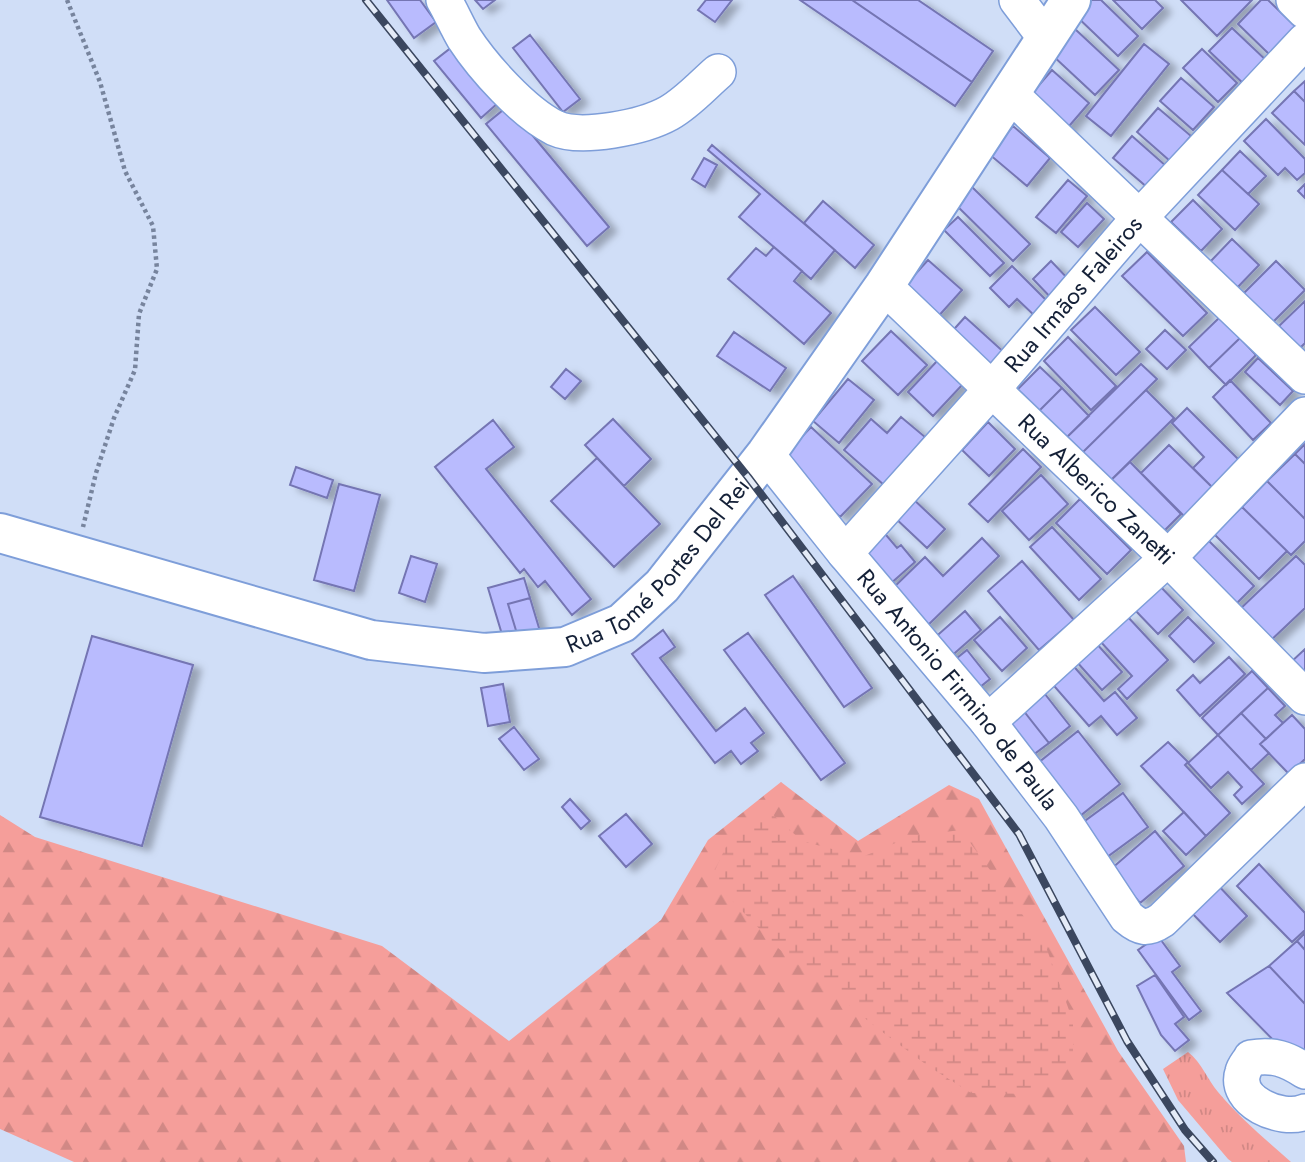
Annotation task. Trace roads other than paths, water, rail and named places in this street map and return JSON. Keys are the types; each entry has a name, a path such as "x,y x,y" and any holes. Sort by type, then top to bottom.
{"main road":[{"name":"Rua Tomé Portes Del Rei","path":"0,533 371,640 484,653 565,647 622,623 662,586 766,454 884,286 1068,2"}],"street":[{"path":"444,0 465,39 496,77 534,115 558,129 589,132 627,129 669,113 718,72"},
{"path":"1017,0 1045,37"},
{"path":"1294,0 1305,11"},
{"name":"Rua Irmãos Faleiros","path":"845,553 993,388 1140,216 1305,41"},
{"path":"1009,93 1305,376"},
{"name":"Rua Alberico Zanetti","path":"884,286 1168,558 1305,696"},
{"path":"988,722 1168,558 1305,415"},
{"name":"Rua Antonio Firmino de Paula","path":"766,454 845,553 988,722 1061,817 1127,917 1145,928 1162,920 1305,781"},
{"path":"1305,1071 1290,1061 1268,1055 1251,1058 1242,1073 1243,1087 1255,1102 1268,1111 1286,1116 1305,1112"}],"railway":[{"path":"366,0 748,477 1019,834 1127,1041 1185,1130 1213,1162"}]}
